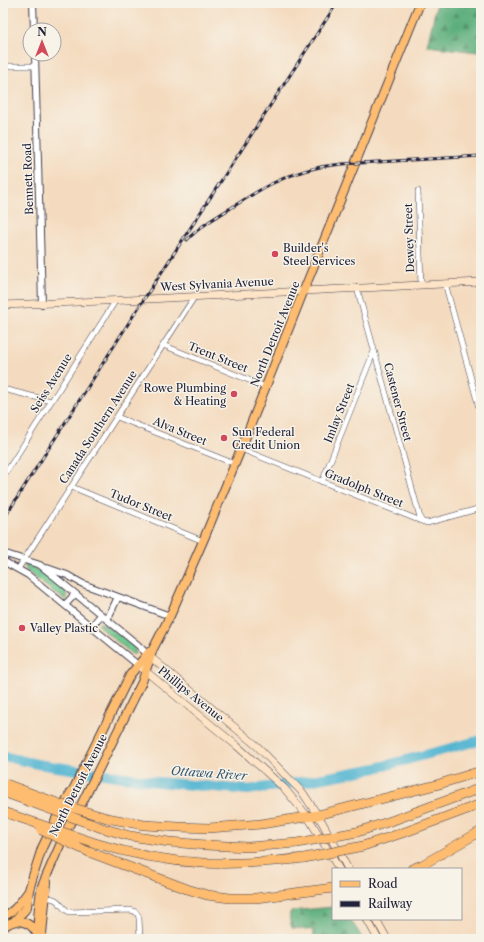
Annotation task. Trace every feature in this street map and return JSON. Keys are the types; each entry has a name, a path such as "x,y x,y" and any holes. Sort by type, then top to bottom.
{"highway":[{"path":"3,783 57,803 107,818 144,825 209,828 261,824 308,817 320,818 481,771"},
{"path":"3,792 102,828 130,836 169,842 248,847 297,843 357,832 481,788"},
{"path":"3,813 95,843 138,855 202,863 235,863 304,858 363,846 481,804"},
{"path":"3,813 89,852 187,889 207,895 230,898 256,898 332,888"},
{"path":"414,868 481,831"}],"main road":[{"name":"North Detroit Avenue","path":"39,937 38,916 42,886 66,832 142,682 150,653 170,616 203,541 420,3"},
{"name":"West Sylvania Avenue","path":"3,305 481,282"},
{"name":"North Detroit Avenue","path":"3,928 9,921 24,911 39,856 45,840 74,788 130,675 150,653"},
{"name":"Phillips Avenue","path":"150,653 257,746 303,793 320,818 347,868"},
{"name":"Phillips Avenue","path":"138,665 284,788 308,817 338,868"},
{"path":"39,937 46,897 47,874"},
{"path":"3,916 10,913 29,890"},
{"path":"368,920 378,939"},
{"path":"376,920 386,939"},
{"path":"9,921 28,923 32,926 39,937"}],"street":[{"path":"33,3 34,22"},
{"name":"Bennett Road","path":"35,62 42,304"},
{"path":"3,66 35,66"},
{"name":"Dewey Street","path":"418,191 421,285"},
{"path":"445,283 481,415"},
{"name":"Castener Street","path":"356,288 421,521"},
{"name":"Canada Southern Avenue","path":"18,569 195,296"},
{"name":"Seiss Avenue","path":"3,477 6,467 51,401 116,300"},
{"name":"Trent Street","path":"163,345 266,387"},
{"name":"Imlay Street","path":"322,482 374,351"},
{"path":"3,389 51,401"},
{"name":"Alva Street","path":"117,416 235,464"},
{"name":"Gradolph Street","path":"241,449 427,523 481,508"},
{"name":"Tudor Street","path":"72,487 203,541"},
{"name":"Phillips Avenue","path":"3,553 66,575 83,584 170,616"},
{"name":"Phillips Avenue","path":"3,561 28,575 138,665"},
{"name":"Phillips Avenue","path":"40,566 150,653"},
{"path":"65,605 75,594"},
{"path":"107,620 118,597"},
{"path":"91,627 101,615"},
{"path":"46,897 55,899 67,911 70,912 135,911 139,918 140,939"}],"green space":[{"path":"437,3 481,3 481,52 427,46"},
{"path":"25,564 57,582 64,589 67,596 67,601 27,571"},
{"path":"99,623 132,645 136,653 132,654 99,626"},
{"path":"332,907 332,920 351,920 363,939 315,939 313,930 292,928 289,917 291,911"}],"waterway":[{"name":"Ottawa River","path":"3,756 37,764 158,782 248,790 308,781 376,768 481,740"}],"railway":[{"path":"3,520 135,313 337,3"},
{"path":"187,240 208,222 256,192 279,180 297,173 323,166 342,164 481,156"}],"place":[{"name":"Builder's Steel Services","path":"275,254"},
{"name":"Rowe Plumbing & Heating","path":"234,394"},
{"name":"Sun Federal Credit Union","path":"224,438"},
{"name":"Valley Plastic","path":"22,628"}]}
